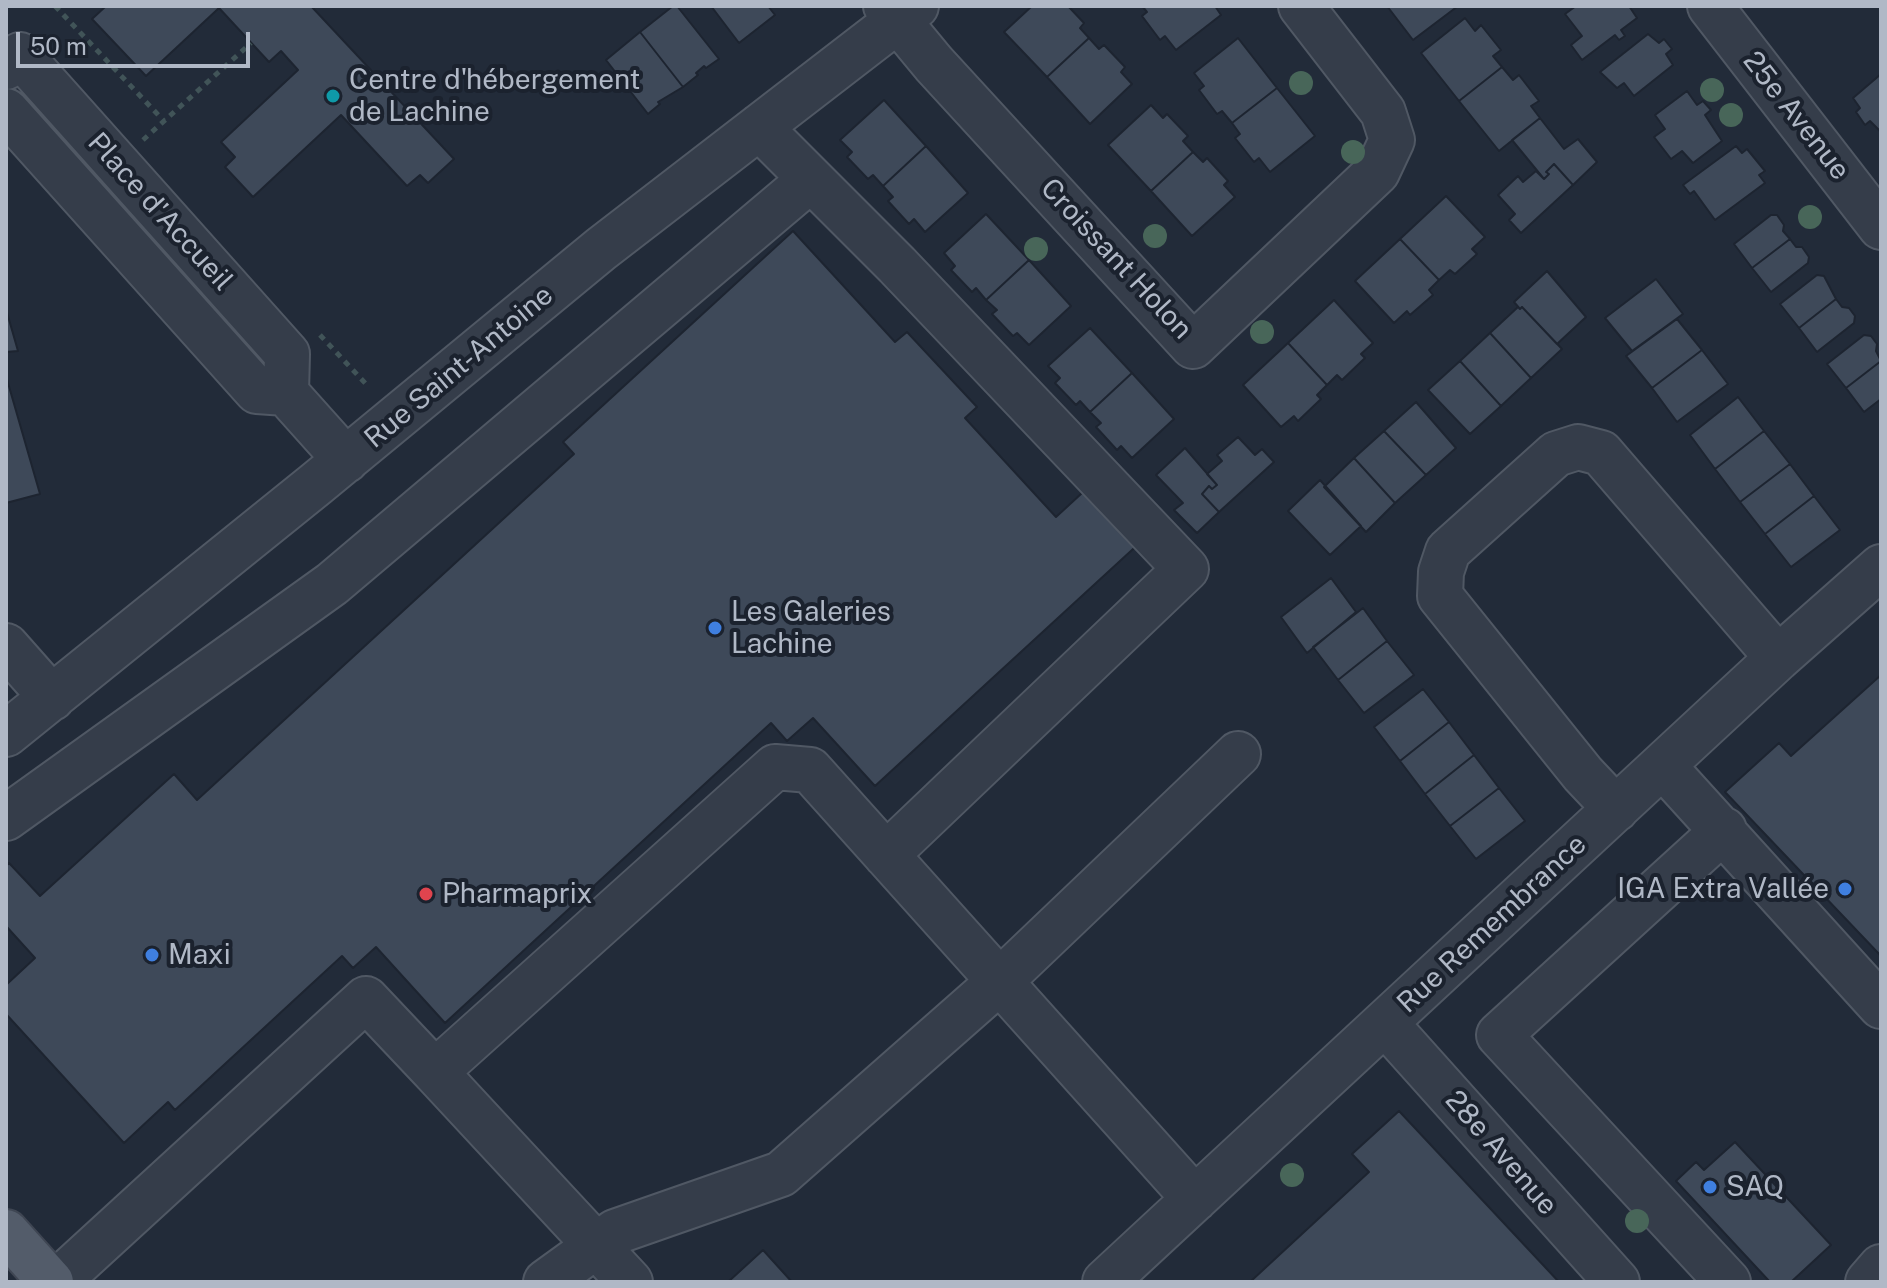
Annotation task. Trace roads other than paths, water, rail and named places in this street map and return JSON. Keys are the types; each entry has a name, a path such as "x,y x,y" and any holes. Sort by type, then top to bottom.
{"main road":[{"path":"6,1232 51,1282"}],"street":[{"name":"Croissant Holon","path":"900,11 934,64 1193,346 1377,172 1392,140 1383,112 1301,6"},
{"name":"25e Avenue","path":"1710,6 1881,227"},
{"name":"Rue Saint-Antoine","path":"6,734 346,460 601,249 759,127 900,11"},
{"name":"Place d'Accueil","path":"6,67 20,55 287,354 286,393 257,391 6,111"},
{"path":"759,127 897,265 1186,569 886,855"},
{"path":"6,818 332,584 811,179"},
{"path":"286,393 346,460"},
{"path":"1616,809 1583,774 1440,596 1441,572 1448,551 1556,454 1578,447 1601,453 1778,658"},
{"name":"Rue Remembrance","path":"1105,1282 1778,658 1881,567"},
{"path":"6,646 52,698"},
{"path":"546,1282 615,1232 781,1174 999,982 1238,754"},
{"path":"1663,766 1881,1006"},
{"path":"435,1072 775,767 810,770 1195,1199"},
{"path":"1724,830 1499,1035 1728,1282"},
{"path":"57,1282 366,999 630,1282"},
{"name":"28e Avenue","path":"1385,1023 1617,1282"},
{"path":"1868,1282 1881,1267"}],"place":[{"name":"Centre d'hébergement de Lachine","path":"333,96"},
{"name":"Les Galeries Lachine","path":"715,628"},
{"name":"IGA Extra Vallée","path":"1845,889"},
{"name":"Pharmaprix","path":"426,894"},
{"name":"Maxi","path":"152,955"},
{"name":"SAQ","path":"1710,1187"}]}
